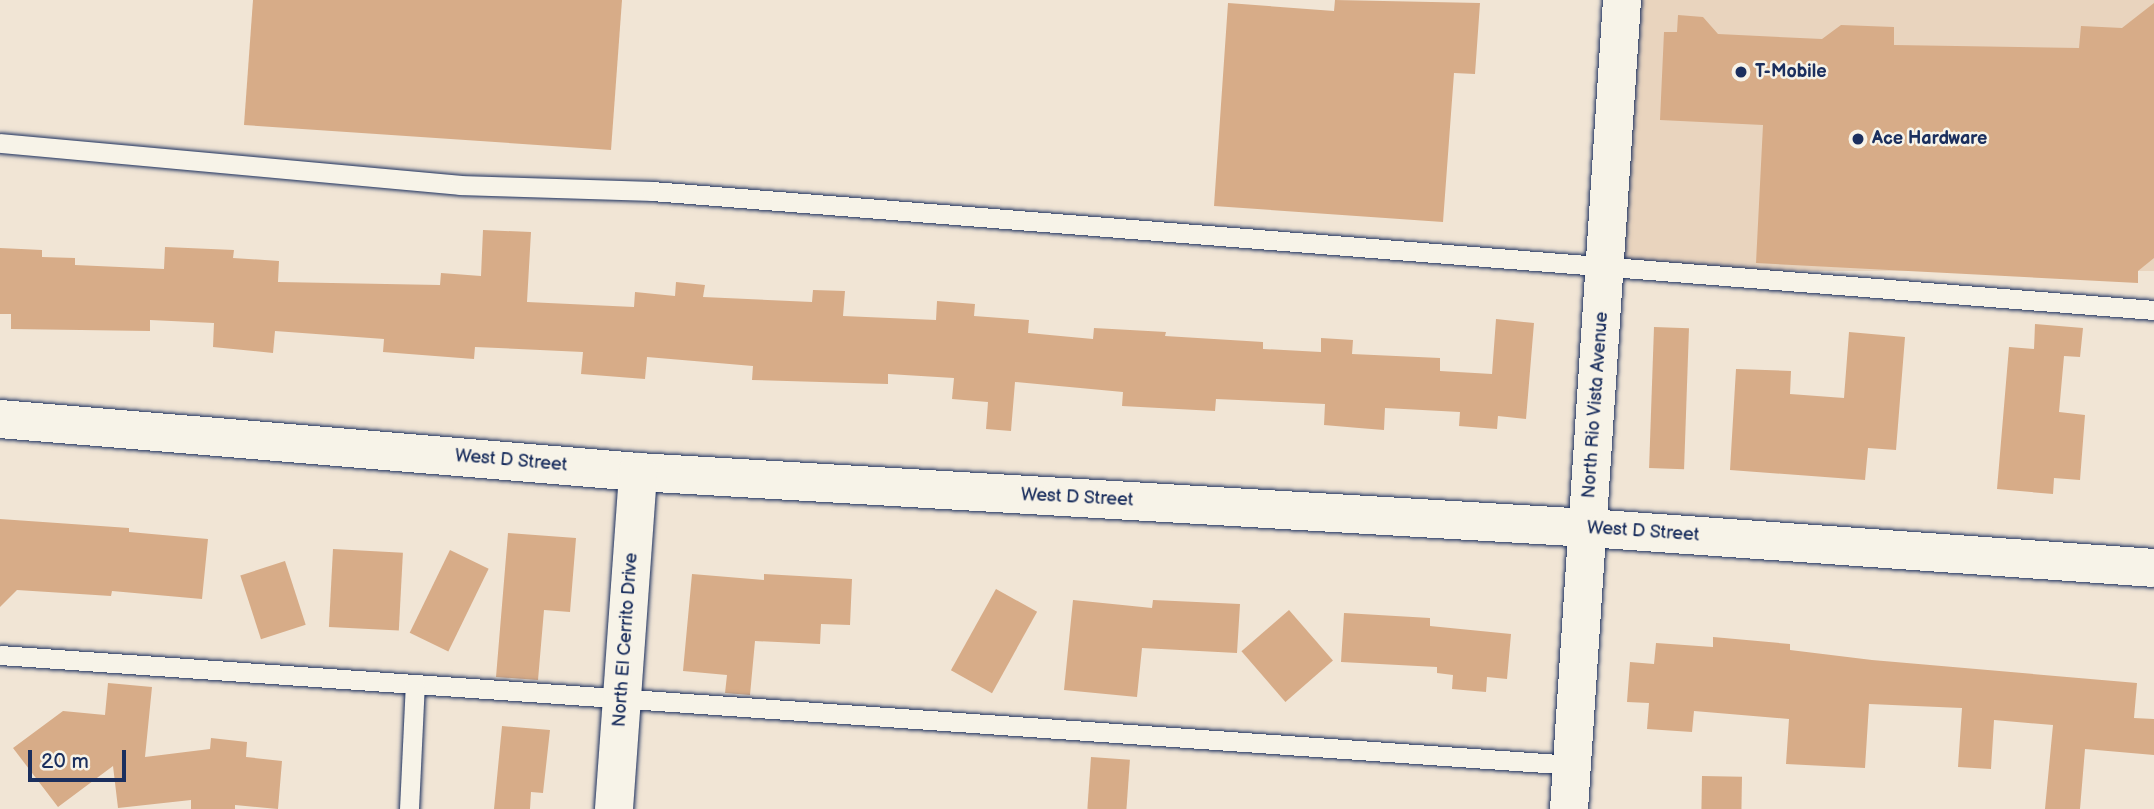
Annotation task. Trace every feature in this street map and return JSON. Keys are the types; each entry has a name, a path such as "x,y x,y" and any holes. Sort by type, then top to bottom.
{"street":[{"name":"North Rio Vista Avenue","path":"1570,809 1622,0"},
{"name":"West D Street","path":"0,419 638,472 1588,528 2154,568"},
{"name":"North El Cerrito Drive","path":"614,809 638,472"}],"lane":[{"path":"0,143 460,185 652,191 1605,270 2154,310"},
{"path":"0,655 1573,765"},
{"path":"409,809 415,684"}],"shaded area":[{"path":"1624,0 2154,0 2154,271 1624,271"}],"building":[{"path":"253,0 622,0 611,150 244,125"},
{"path":"1335,0 1480,3 1475,74 1454,73 1443,222 1214,206 1228,3 1334,11"},
{"path":"2154,3 2154,258 2138,271 2138,283 1756,263 1763,125 1660,120 1664,32 1677,32 1678,15 1703,17 1718,34 1822,39 1841,25 1894,27 1894,45 2079,48 2081,26 2122,28"},
{"path":"483,230 531,232 527,302 634,307 635,292 675,296 676,282 705,285 703,297 812,302 813,290 845,291 843,316 936,320 937,301 975,304 974,316 1029,320 1028,333 1093,339 1094,328 1166,332 1165,336 1263,342 1263,349 1321,352 1321,338 1353,340 1352,354 1440,358 1440,371 1492,374 1496,319 1534,323 1526,419 1498,416 1497,429 1459,426 1460,412 1385,408 1384,430 1324,425 1325,404 1216,399 1215,411 1122,406 1123,392 1015,382 1011,431 986,429 988,402 952,399 954,378 888,374 888,384 752,380 753,366 647,357 645,379 581,374 583,352 475,347 474,359 383,352 384,339 275,331 273,353 213,347 214,323 150,320 150,331 11,329 11,314 0,314 0,248 42,250 42,257 75,258 75,265 164,269 165,247 234,250 233,258 279,261 278,282 440,285 441,273 481,276"},
{"path":"2035,324 2083,328 2080,357 2064,356 2059,412 2085,415 2080,480 2054,478 2053,494 1997,489 2009,347 2034,349"},
{"path":"1654,327 1689,328 1684,469 1649,468"},
{"path":"1849,332 1905,337 1896,450 1868,448 1865,480 1730,470 1736,369 1791,371 1790,394 1844,398"},
{"path":"0,519 129,528 129,532 208,539 202,599 112,591 111,596 17,590 0,607"},
{"path":"508,533 576,538 570,612 544,610 538,680 496,677"},
{"path":"333,549 403,553 399,631 329,627"},
{"path":"450,550 489,569 448,652 410,633"},
{"path":"285,561 306,625 261,639 240,576"},
{"path":"692,574 764,580 764,574 852,579 850,625 821,624 820,644 755,641 750,695 725,693 727,675 683,671"},
{"path":"996,589 1037,612 992,693 951,670"},
{"path":"1073,600 1152,608 1153,600 1240,604 1237,653 1142,648 1137,697 1064,690"},
{"path":"1289,610 1333,661 1285,702 1241,651"},
{"path":"1344,613 1430,618 1430,626 1511,634 1507,679 1487,677 1486,692 1452,689 1453,675 1437,673 1437,667 1341,662"},
{"path":"1713,637 1790,644 1790,650 1872,660 2137,683 2134,718 2154,719 2154,755 2085,749 2080,809 2045,809 2053,725 1994,720 1991,769 1958,767 1962,708 1869,704 1865,768 1786,764 1789,719 1694,711 1692,732 1647,729 1649,703 1627,702 1630,662 1654,664 1656,643 1713,647"},
{"path":"108,683 152,687 145,757 210,749 211,738 247,742 246,757 282,761 278,809 235,805 235,809 191,809 191,800 118,808 113,766 58,807 13,748 63,711 105,715"},
{"path":"502,726 550,730 543,793 531,792 530,809 494,809"},
{"path":"1091,757 1130,760 1126,809 1087,809"},
{"path":"1702,776 1742,777 1741,809 1701,809"}],"place":[{"name":"T-Mobile","path":"1741,72"},
{"name":"Ace Hardware","path":"1858,139"}]}
